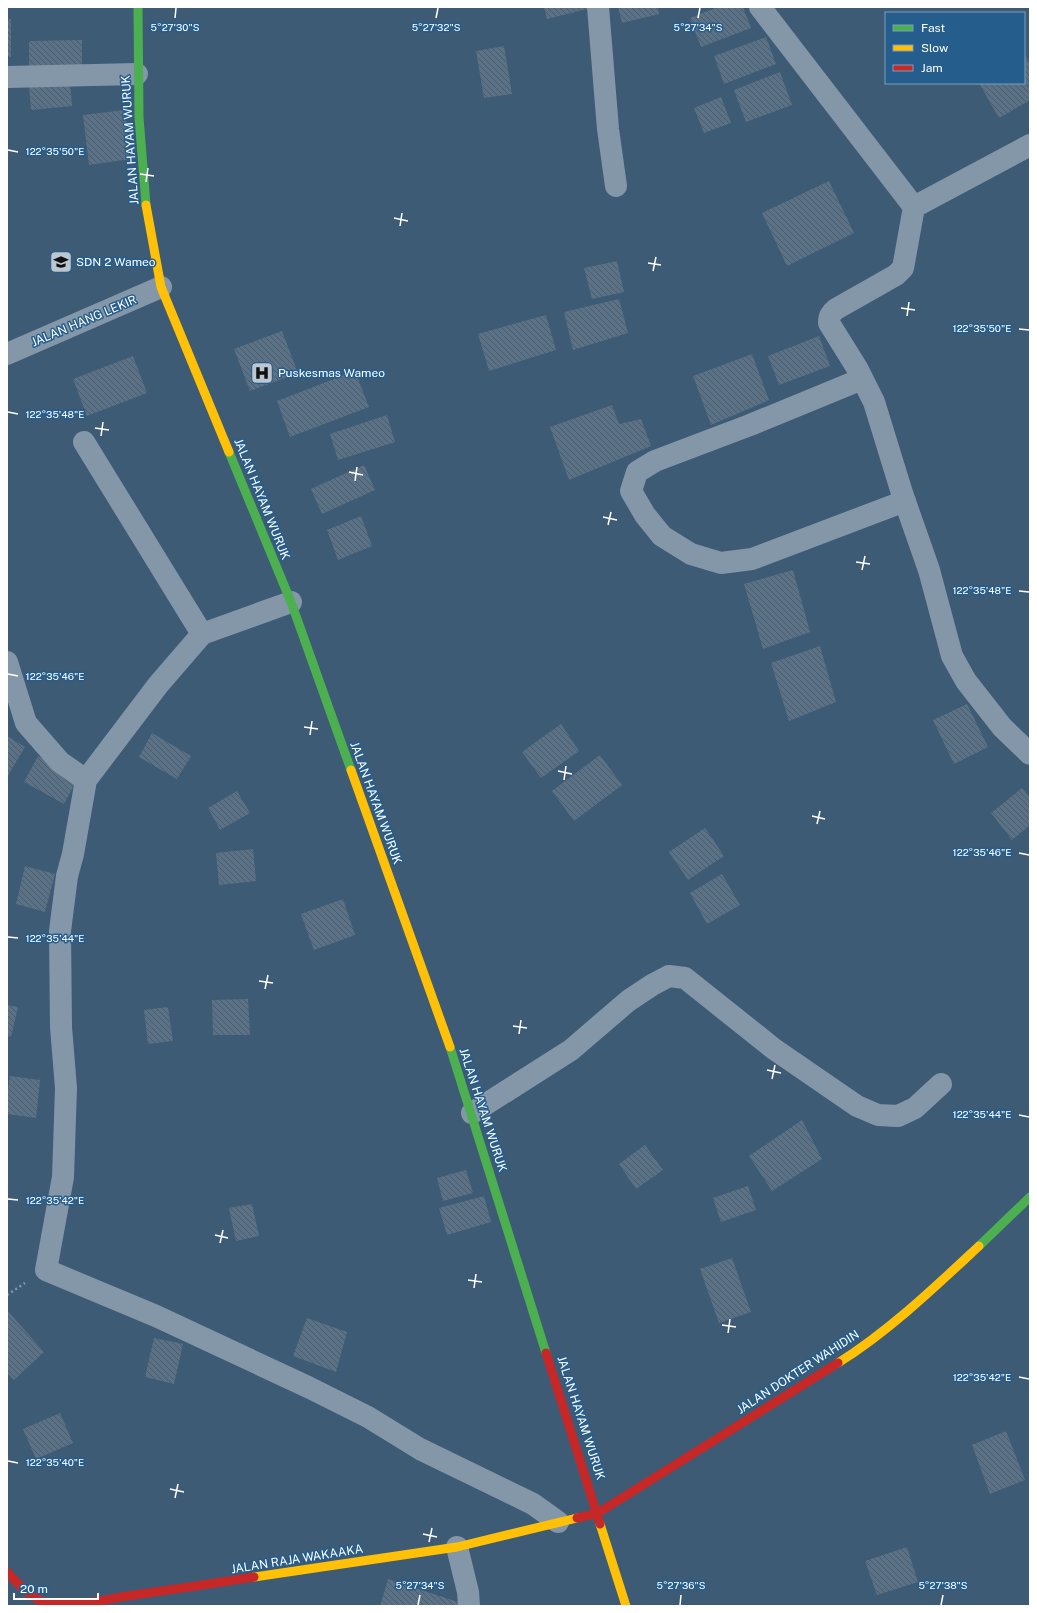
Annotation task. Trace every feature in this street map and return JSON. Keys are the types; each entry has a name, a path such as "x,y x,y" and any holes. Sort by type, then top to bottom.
{"street":[{"name":"JALAN HAYAM WURUK","path":"138,7 138,74 143,183 150,233 161,287 291,602 450,1048 598,1513 626,1606"},
{"path":"598,7 608,129 616,186"},
{"path":"760,7 914,207 903,268 896,275 836,309 830,314 829,318 874,402 905,501 929,570 952,656 966,681 1002,727 1030,754"},
{"path":"7,77 138,74"},
{"path":"914,207 1030,145"},
{"name":"JALAN HANG LEKIR","path":"7,354 161,287"},
{"path":"862,379 750,426 655,461 636,472 631,491 645,515 662,536 691,554 721,563 752,558 905,501"},
{"path":"84,442 202,634"},
{"path":"291,602 202,634 158,685 86,780 73,854 67,876 60,931 61,1027 66,1088 62,1177 46,1270 156,1316 308,1387 368,1417 420,1449 533,1504 558,1522"},
{"path":"7,662 26,723 60,762 86,780"},
{"path":"472,1114 571,1050 628,1001 669,976 685,978 774,1049 857,1106 878,1115 898,1116 915,1108 941,1084"},
{"name":"JALAN DOKTER WAHIDIN","path":"598,1513 852,1354 928,1294 1030,1197"},
{"name":"JALAN RAJA WAKAAKA","path":"7,1572 29,1593 38,1599 55,1603 100,1603 457,1547 598,1513"},
{"path":"457,1547 468,1592 469,1606"}],"building":[{"path":"544,7 587,7 587,9 547,19"},
{"path":"618,7 658,7 659,14 622,23"},
{"path":"718,7 743,7 751,28 701,47 690,18"},
{"path":"7,19 11,19 11,57 7,57"},
{"path":"766,37 776,64 724,84 714,56"},
{"path":"82,40 82,67 29,69 29,41"},
{"path":"504,46 512,94 484,98 476,51"},
{"path":"1025,56 1030,64 1030,100 999,118 980,84 1025,84"},
{"path":"780,72 792,105 746,122 734,90"},
{"path":"70,81 72,106 31,110 29,85"},
{"path":"721,97 731,123 704,133 694,108"},
{"path":"125,110 131,159 89,165 83,115"},
{"path":"829,181 854,233 787,266 762,213"},
{"path":"617,261 624,292 592,299 584,268"},
{"path":"619,299 628,333 573,350 564,312"},
{"path":"546,315 556,350 489,371 478,334"},
{"path":"282,331 298,373 250,391 234,349"},
{"path":"819,336 830,366 779,385 768,356"},
{"path":"752,354 769,400 711,425 693,376"},
{"path":"133,356 147,393 87,416 73,379"},
{"path":"355,371 369,407 290,437 277,401"},
{"path":"612,405 619,424 641,419 651,446 569,480 550,427"},
{"path":"387,415 395,442 338,460 330,434"},
{"path":"364,465 375,490 322,514 311,489"},
{"path":"361,516 372,546 338,560 327,530"},
{"path":"793,570 810,632 763,649 744,584"},
{"path":"820,646 836,702 789,721 771,663"},
{"path":"967,704 988,747 954,764 933,720"},
{"path":"561,724 579,751 541,778 522,752"},
{"path":"152,733 191,756 177,779 139,757"},
{"path":"7,736 25,747 7,777"},
{"path":"600,755 622,785 574,821 552,791"},
{"path":"38,756 78,778 64,804 24,782"},
{"path":"1022,788 1030,798 1030,825 1012,840 991,813"},
{"path":"237,791 250,813 220,830 208,808"},
{"path":"705,828 724,856 688,880 669,852"},
{"path":"253,849 256,881 219,885 216,853"},
{"path":"25,866 55,874 45,912 16,904"},
{"path":"722,874 740,905 707,924 690,893"},
{"path":"343,899 355,935 314,950 301,914"},
{"path":"248,999 250,1035 213,1035 212,1000"},
{"path":"7,1005 18,1007 11,1037 7,1036"},
{"path":"168,1007 173,1041 148,1044 144,1010"},
{"path":"10,1076 40,1080 36,1118 7,1114 7,1097"},
{"path":"802,1120 822,1159 772,1191 749,1156"},
{"path":"645,1145 663,1170 636,1189 619,1164"},
{"path":"466,1170 473,1193 443,1201 437,1178"},
{"path":"748,1186 756,1210 721,1222 713,1198"},
{"path":"484,1196 491,1222 447,1235 439,1208"},
{"path":"252,1204 259,1236 236,1241 229,1208"},
{"path":"732,1258 751,1312 719,1323 700,1269"},
{"path":"7,1310 44,1352 14,1380 7,1373"},
{"path":"307,1318 347,1332 336,1372 293,1356"},
{"path":"154,1338 183,1344 174,1384 145,1377"},
{"path":"60,1413 73,1443 36,1459 23,1429"},
{"path":"1006,1431 1025,1480 990,1494 972,1445"},
{"path":"907,1547 918,1582 877,1595 865,1561"},
{"path":"388,1579 464,1604 464,1606 380,1606"}],"traffic: fast":[{"path":"138,7 139,117 146,205"},
{"path":"229,452 291,602 351,770"},
{"path":"450,1047 546,1353"},
{"path":"979,1246 1030,1197"}],"traffic: slow":[{"path":"146,205 161,287 229,452"},
{"path":"351,770 450,1047"},
{"path":"838,1363 893,1323 979,1246"},
{"path":"254,1577 457,1547 577,1518"},
{"path":"600,1524 626,1606"}],"traffic: jam":[{"path":"546,1353 600,1524"},
{"path":"577,1518 598,1513 838,1363"},
{"path":"7,1572 24,1590 39,1600 65,1605 254,1577"}],"place":[{"name":"SDN 2 Wameo","path":"61,262"},
{"name":"Puskesmas Wameo","path":"262,373"}]}
